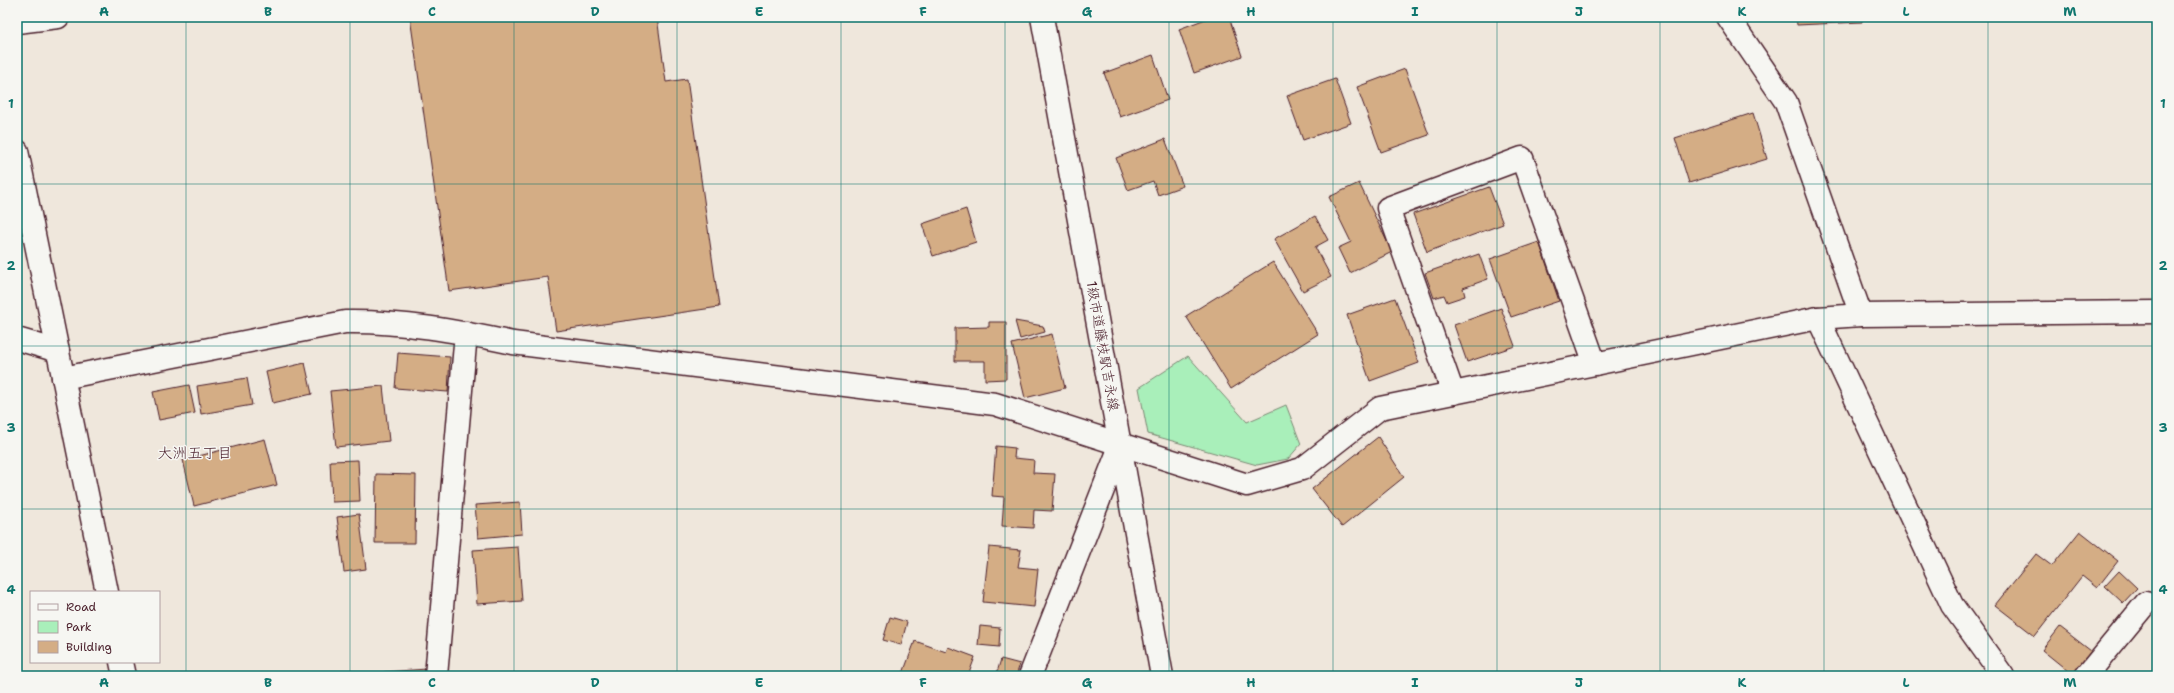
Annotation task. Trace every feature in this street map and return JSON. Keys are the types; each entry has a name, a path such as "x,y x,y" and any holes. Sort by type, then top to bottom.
{"street":[{"path":"17,22 58,17"},
{"name":"1級市道藤枝駅吉永線","path":"1042,17 1121,444 1162,676"},
{"path":"1728,17 1786,102 1861,315"},
{"path":"17,151 107,591"},
{"path":"1453,393 1388,208 1522,158 1595,364"},
{"path":"63,378 345,322 380,322 466,333 513,342 996,404 1247,485 1302,469 1380,408 1818,318 1861,315 2157,312"},
{"path":"1818,318 1952,605 2003,676"},
{"path":"436,676 466,333"},
{"path":"17,339 58,351"},
{"path":"1030,676 1121,444"},
{"path":"2086,676 2146,603"},
{"path":"121,663 124,676"}],"green space":[{"path":"1188,356 1247,422 1286,405 1301,444 1288,459 1257,465 1148,434 1139,388"}],"building":[{"path":"410,17 657,17 666,82 687,79 719,307 556,331 548,277 449,291"},
{"path":"1211,17 1229,17 1242,56 1194,73 1179,29"},
{"path":"1796,17 1862,17 1862,22 1797,25"},
{"path":"1153,55 1168,100 1120,117 1104,73"},
{"path":"1405,69 1429,135 1381,152 1357,87"},
{"path":"1335,79 1351,123 1303,140 1287,96"},
{"path":"1753,113 1767,159 1689,183 1675,138"},
{"path":"1165,139 1183,186 1158,195 1153,181 1128,190 1116,158"},
{"path":"1359,183 1392,252 1350,273 1338,248 1351,242 1329,197"},
{"path":"1489,187 1503,224 1427,252 1413,214"},
{"path":"966,209 976,242 933,256 922,224"},
{"path":"1315,216 1328,240 1315,247 1331,277 1303,291 1274,239"},
{"path":"1539,242 1559,301 1511,317 1490,259"},
{"path":"1479,254 1488,279 1463,288 1465,296 1447,302 1444,295 1434,298 1425,273"},
{"path":"1273,262 1318,334 1231,389 1186,316"},
{"path":"1395,298 1419,363 1370,381 1347,315"},
{"path":"1501,308 1515,346 1467,362 1454,325"},
{"path":"1015,321 1043,326 1045,332 1020,339"},
{"path":"989,322 1006,322 1006,379 985,380 985,361 955,361 955,328 989,327"},
{"path":"1052,334 1065,388 1025,398 1012,344"},
{"path":"398,353 450,357 448,392 395,388"},
{"path":"305,363 312,394 273,403 266,372"},
{"path":"247,378 252,405 201,414 197,386"},
{"path":"189,385 195,413 159,420 153,392"},
{"path":"383,386 389,441 336,447 330,391"},
{"path":"1378,437 1404,477 1342,527 1312,489"},
{"path":"265,439 277,485 194,506 183,460"},
{"path":"996,446 1015,448 1014,458 1034,460 1033,473 1055,474 1052,511 1034,510 1033,528 1002,526 1004,497 992,496"},
{"path":"358,460 360,501 332,502 330,461"},
{"path":"376,474 416,475 415,543 375,543"},
{"path":"520,502 522,534 478,538 475,505"},
{"path":"359,514 366,569 344,572 337,517"},
{"path":"2080,531 2118,561 2097,588 2082,576 2035,636 1995,605 2036,554 2052,566"},
{"path":"518,547 522,601 477,604 473,550"},
{"path":"989,547 1021,550 1018,567 1038,569 1034,607 983,602"},
{"path":"2119,571 2137,588 2123,603 2105,586"},
{"path":"890,617 907,622 901,645 883,640"},
{"path":"980,626 1000,628 999,647 978,645"},
{"path":"2060,627 2091,651 2073,675 2042,650"},
{"path":"915,641 946,652 948,647 975,657 968,676 902,676"},
{"path":"1001,659 1020,664 1016,676 996,676"},
{"path":"427,669 428,676 384,676 384,672"},
{"path":"838,673 858,675 858,676 838,676"}],"district":[{"name":"大洲五丁目","path":"195,453"}]}
